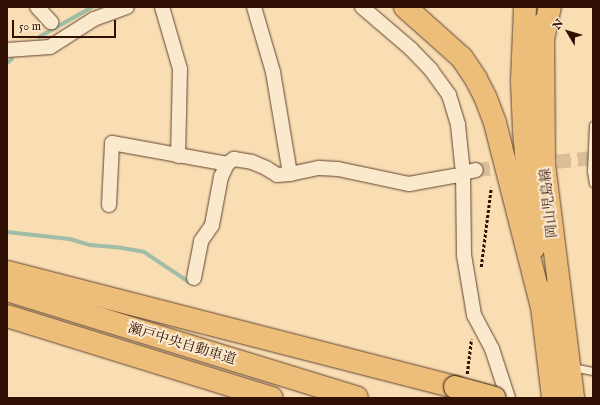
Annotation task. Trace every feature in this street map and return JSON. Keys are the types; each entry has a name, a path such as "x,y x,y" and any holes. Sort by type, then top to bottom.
{"main road":[{"path":"405,7 462,58 476,79 486,99 495,123 542,308"},
{"name":"岡山児島線","path":"525,7 522,82 530,214 553,398"},
{"name":"岡山児島線","path":"544,7 542,44 546,185 573,398"},
{"path":"542,44 550,7"},
{"path":"7,272 495,398"},
{"name":"瀬戸中央自動車道","path":"7,290 357,398"},
{"name":"瀬戸中央自動車道","path":"7,316 272,398"}],"street":[{"path":"37,7 51,22"},
{"path":"7,50 50,47 94,19 127,7"},
{"path":"162,7 180,69 178,156"},
{"path":"254,7 273,72 290,174"},
{"path":"362,7 412,49 431,70 449,95 458,125 464,173 464,255 474,315 492,349 508,398"},
{"path":"109,205 112,143 227,164"},
{"path":"194,278 201,241 212,225 221,177 227,164 234,159 252,162 277,175 320,168 338,169 409,184 464,173"}],"lane":[{"path":"593,126 591,171 593,183"},
{"path":"570,367 593,371"}],"waterway":[{"path":"39,37 92,7"},
{"path":"7,63 12,59"},
{"path":"7,232 70,239 90,245 144,252 189,282"}],"tunnel":[{"path":"536,164 593,158"},
{"path":"476,170 513,166"}]}
